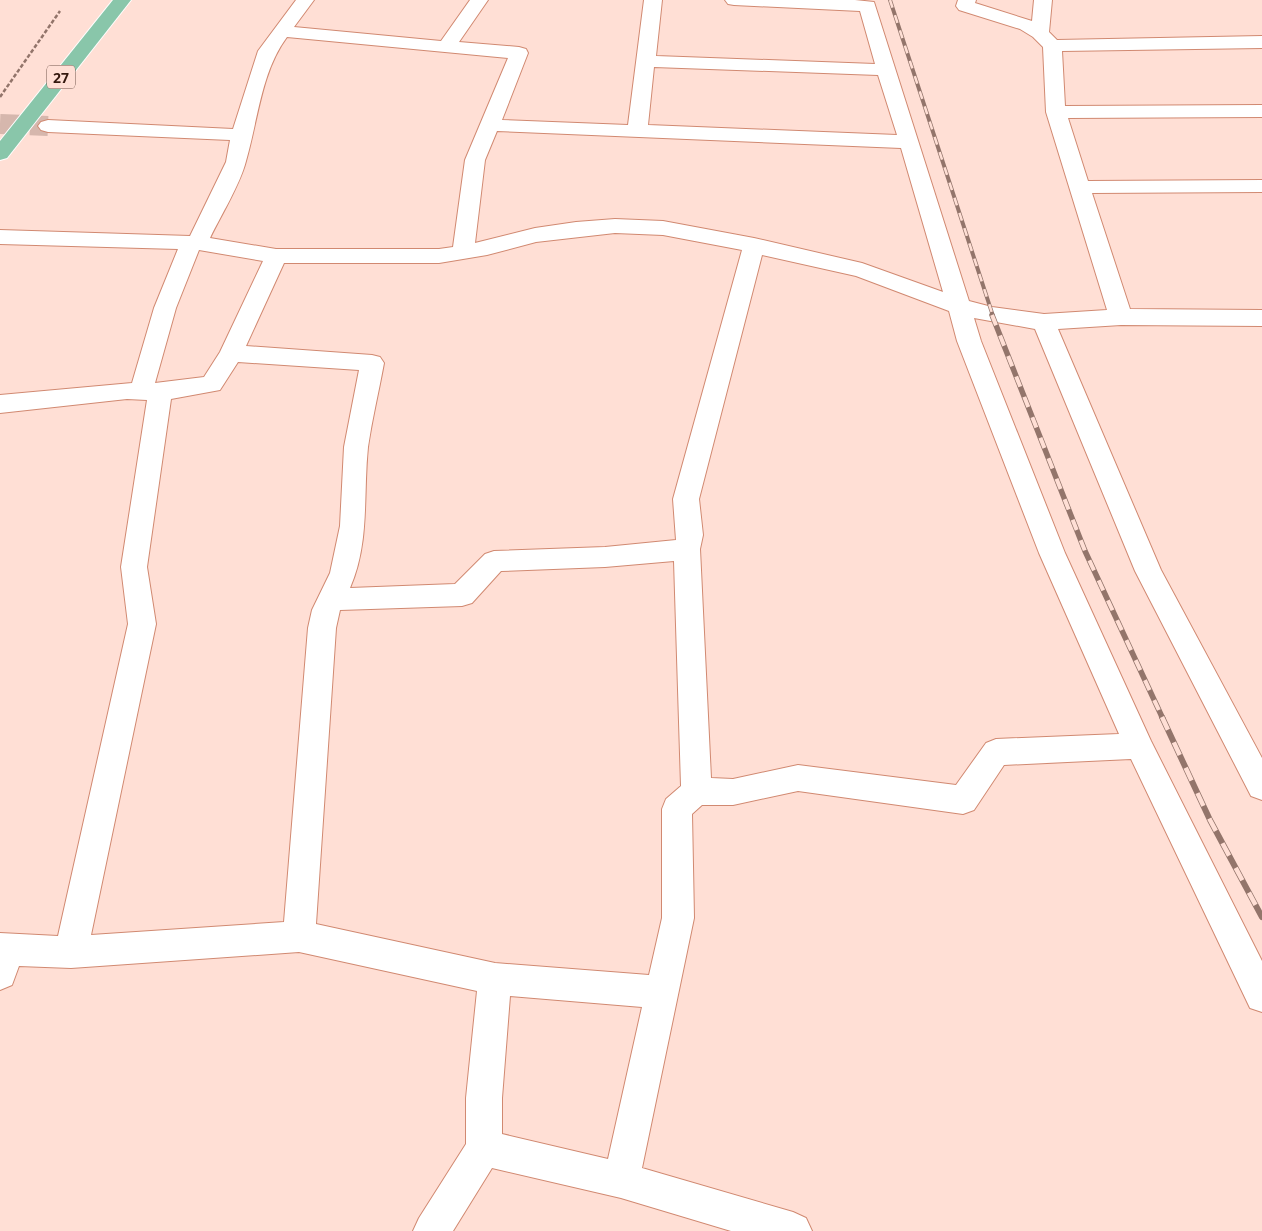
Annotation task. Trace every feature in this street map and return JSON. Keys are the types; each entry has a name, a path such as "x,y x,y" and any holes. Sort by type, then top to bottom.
{"main road":[{"name":"27","path":"0,154 122,0"}],"street":[{"path":"71,952 142,624 134,567 150,392 165,308 194,243 236,162 241,135 267,52 305,0"},
{"path":"446,47 480,0"},
{"path":"637,131 644,61 653,0"},
{"path":"734,0 868,3 886,70 969,341 1052,554 1138,746 1262,996"},
{"path":"967,0 965,6 1026,25 1046,40 1262,42"},
{"path":"1043,0 1046,40 1056,112 1121,317"},
{"path":"282,31 519,53 475,160 463,252"},
{"path":"644,61 886,70"},
{"path":"1056,112 1262,110"},
{"path":"488,125 909,142"},
{"path":"48,126 241,135"},
{"path":"1080,187 1262,186"},
{"path":"0,237 194,243 276,256 439,256 535,235 615,226 672,230 754,245 862,270 958,306 992,315 1044,322 1121,317 1262,318"},
{"path":"696,791 686,549 690,535 686,500 754,245"},
{"path":"0,404 150,392 212,384 231,353 276,256"},
{"path":"1044,322 1148,572 1262,787"},
{"path":"231,353 372,363 356,447 353,526 343,573 331,599 322,628 299,936"},
{"path":"331,599 462,595 494,561 605,556 686,549"},
{"path":"621,1180 660,992 678,918 678,809 696,791 733,792 798,778 963,800 996,752 1138,746"},
{"path":"2,958 299,936 495,979 660,992"},
{"path":"432,1231 484,1148 484,1098 495,979"},
{"path":"484,1148 621,1180 793,1231"}],"path":[{"path":"0,96 60,11"}],"tunnel":[{"path":"0,124 48,126"}],"railway":[{"path":"890,0 993,316"},
{"path":"992,315 1085,551 1163,719"},
{"path":"1162,717 1210,820 1262,917"}]}
